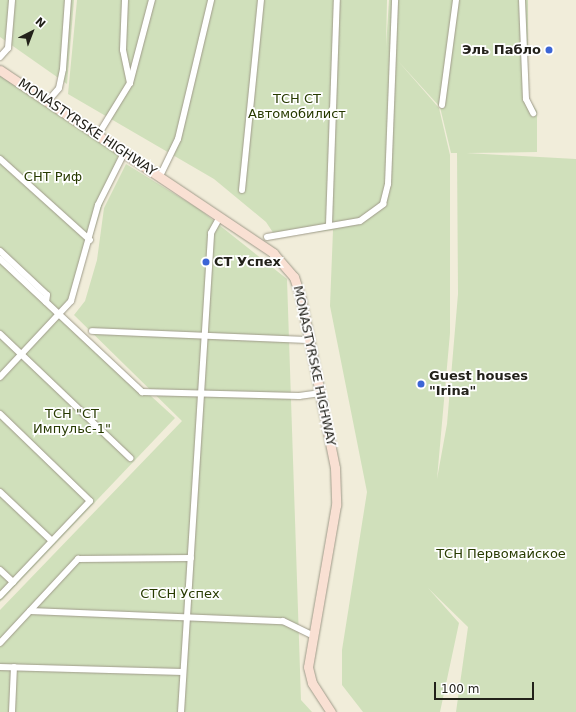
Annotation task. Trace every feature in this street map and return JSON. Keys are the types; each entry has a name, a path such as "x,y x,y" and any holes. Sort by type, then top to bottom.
{"main road":[{"name":"MONASTYRSKE HIGHWAY","path":"0,70 220,217 287,266 298,286 321,393 335,468 336,504 312,635 308,667 312,683 330,712"}],"street":[{"path":"0,57 8,48 12,0"},
{"path":"47,102 59,88 63,69 68,0"},
{"path":"125,0 123,50 130,83"},
{"path":"98,135 130,83 152,0"},
{"path":"160,176 178,139 212,0"},
{"path":"242,190 261,0"},
{"path":"329,224 337,0"},
{"path":"267,237 329,224 360,221 383,204 388,184 395,0"},
{"path":"442,105 456,0"},
{"path":"522,0 526,99 533,113"},
{"path":"0,377 60,315 76,290 105,185 124,153"},
{"path":"0,159 90,240"},
{"path":"181,712 211,233 220,217"},
{"path":"0,251 47,295 46,302"},
{"path":"0,259 142,392 298,396 321,393"},
{"path":"92,331 310,340"},
{"path":"0,334 130,458"},
{"path":"0,414 90,501 0,596"},
{"path":"0,492 52,541"},
{"path":"0,643 78,559 191,558"},
{"path":"0,570 13,582"},
{"path":"30,611 283,621 312,635"},
{"path":"0,667 183,672"},
{"path":"12,712 14,667"}],"green space":[{"path":"0,0 74,0 67,84 0,37"},
{"path":"77,0 387,0 386,47 389,0 528,0 528,98 537,111 537,152 466,153 576,159 576,712 456,712 468,627 428,588 459,623 440,712 363,712 342,685 342,650 367,492 330,306 333,230 276,237 266,222 214,179 68,94","holes":["398,61 440,107 451,153 457,153 458,294 447,424 437,479 450,333 450,155 439,108"]},
{"name":"СНТ Риф","path":"0,75 119,153 73,298 60,312 0,254"},
{"name":"СТСН Успех","path":"126,164 199,209 287,279 301,700 312,712 0,712 0,610 182,421 74,315 85,301 97,260 104,208"},
{"name":"ТСН \"СТ Импульс-1\"","path":"0,258 175,418 0,602"}],"place":[{"name":"Эль Пабло","path":"549,50"},
{"name":"СТ Успех","path":"206,262"},
{"name":"Guest houses \"Irina\"","path":"421,384"}],"park label":[{"name":"ТСН СТ Автомобилист","path":"297,108"},
{"name":"ТСН Первомайское","path":"501,554"}]}
